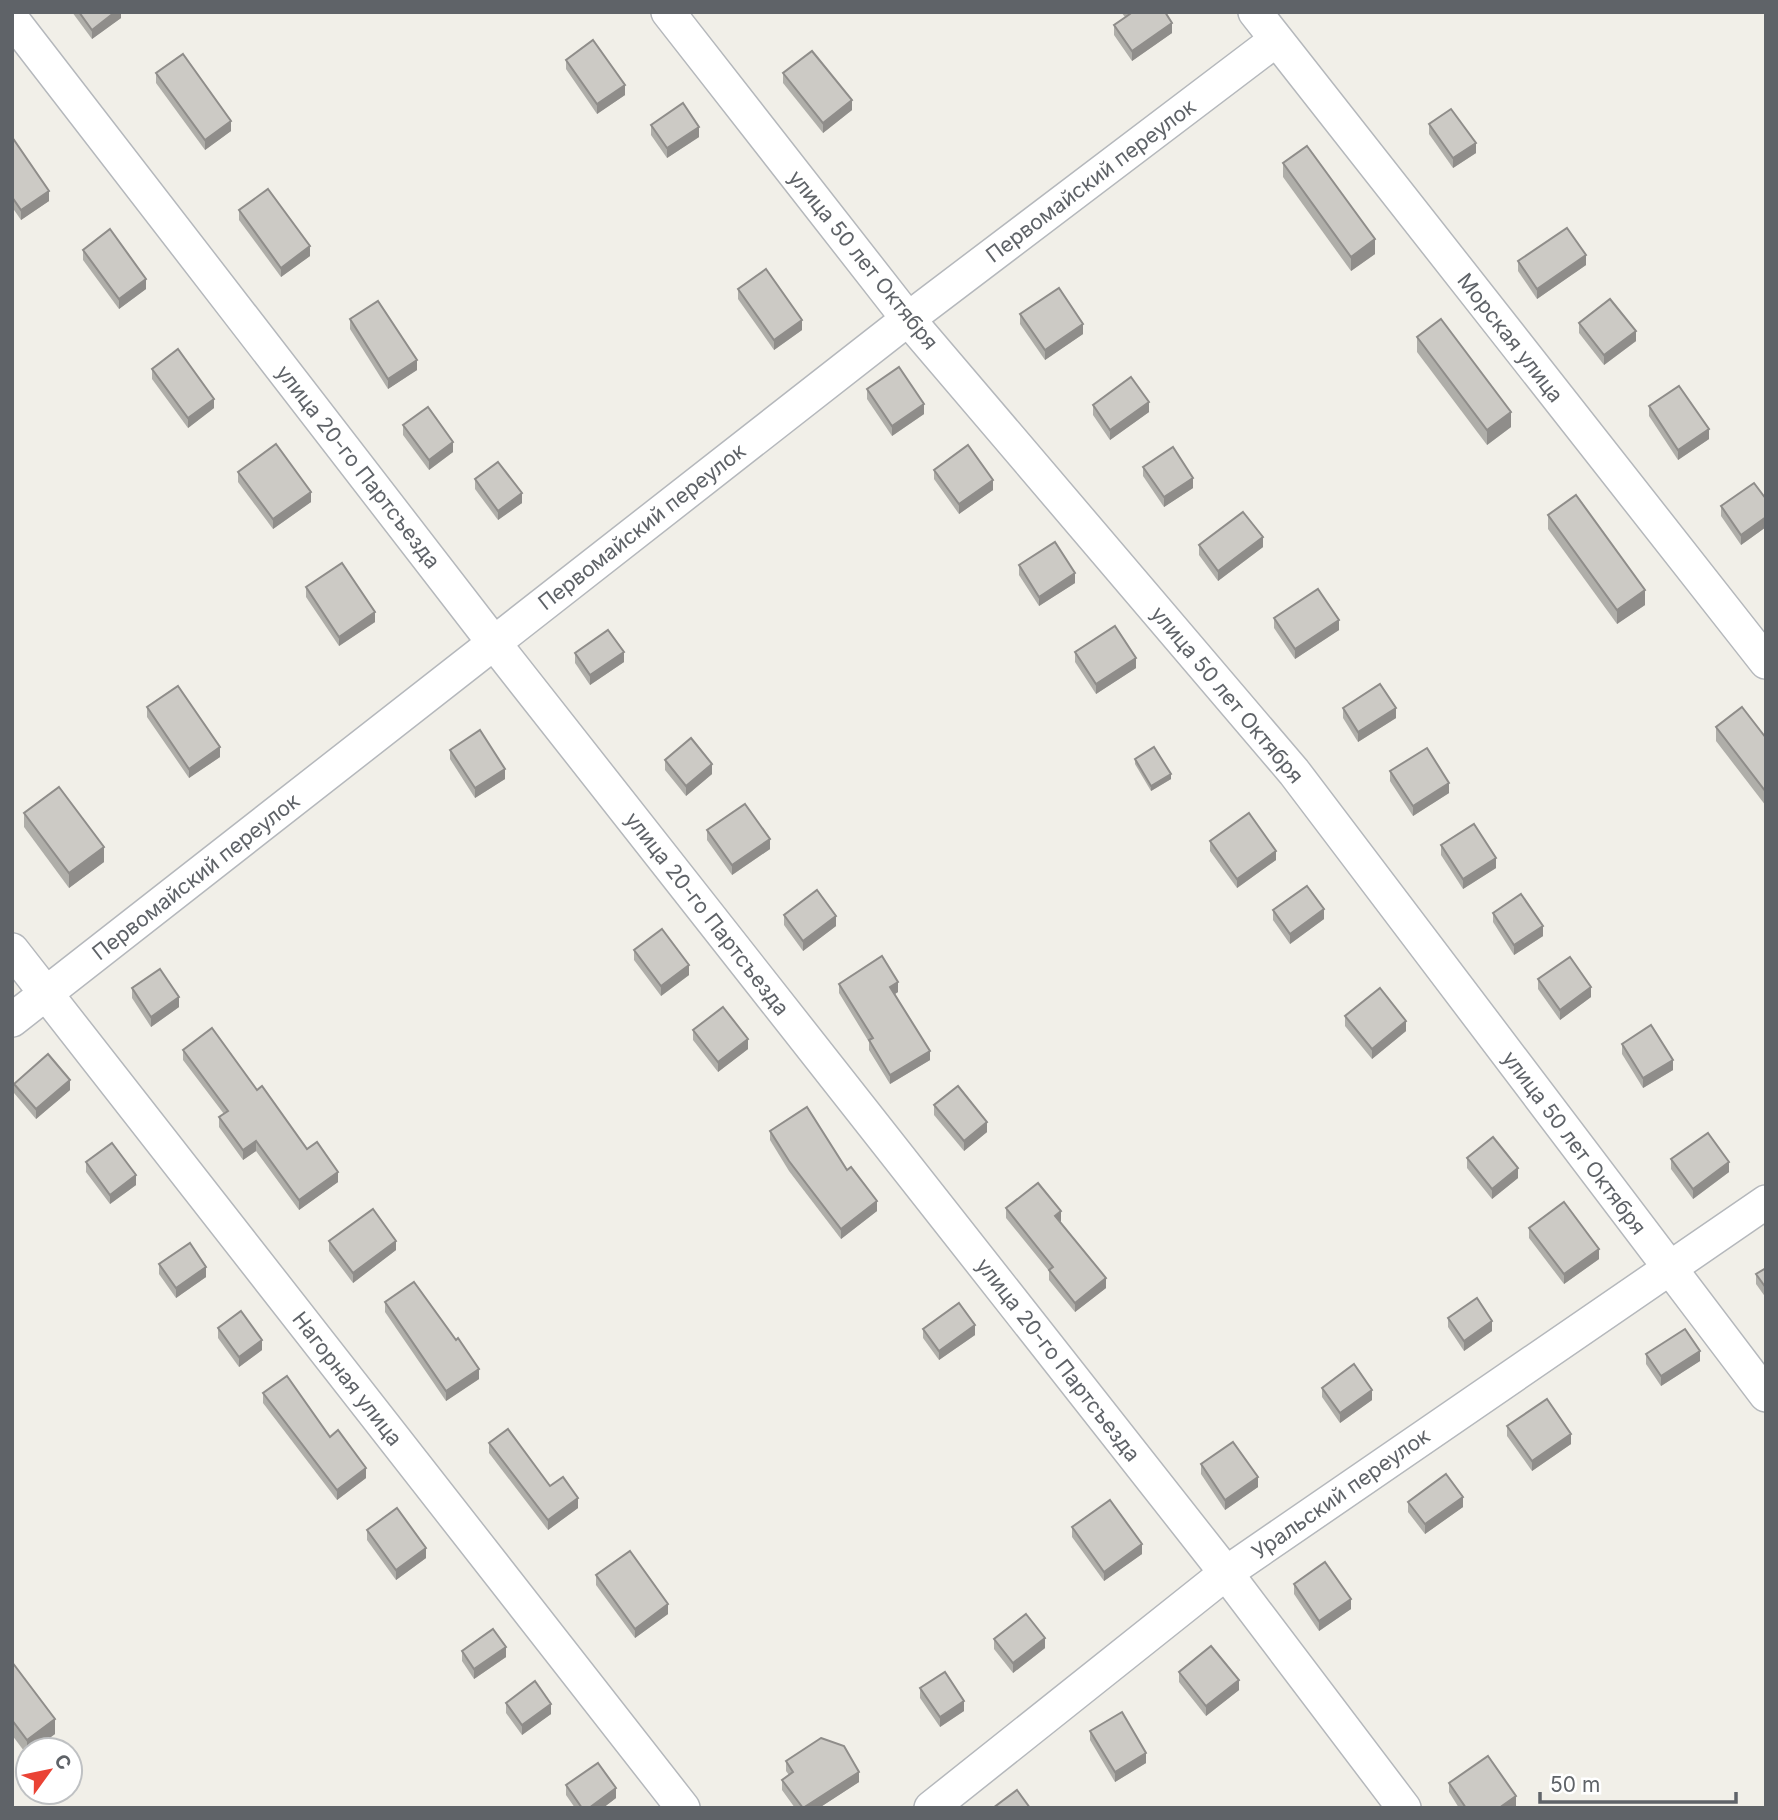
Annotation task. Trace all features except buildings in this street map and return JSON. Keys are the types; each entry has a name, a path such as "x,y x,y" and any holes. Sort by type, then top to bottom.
{"street":[{"name":"улица 50 лет Октября","path":"667,12 908,319 1294,772 1766,1395"},
{"name":"Морская улица","path":"1255,12 1766,663"},
{"name":"улица 20-го Партсъезда","path":"12,19 494,643 1226,1573 1404,1808"},
{"name":"Первомайский переулок","path":"12,1020 908,319 1276,40"},
{"name":"Нагорная улица","path":"12,950 683,1808"},
{"name":"Уральский переулок","path":"931,1808 1226,1573 1766,1202"}]}
